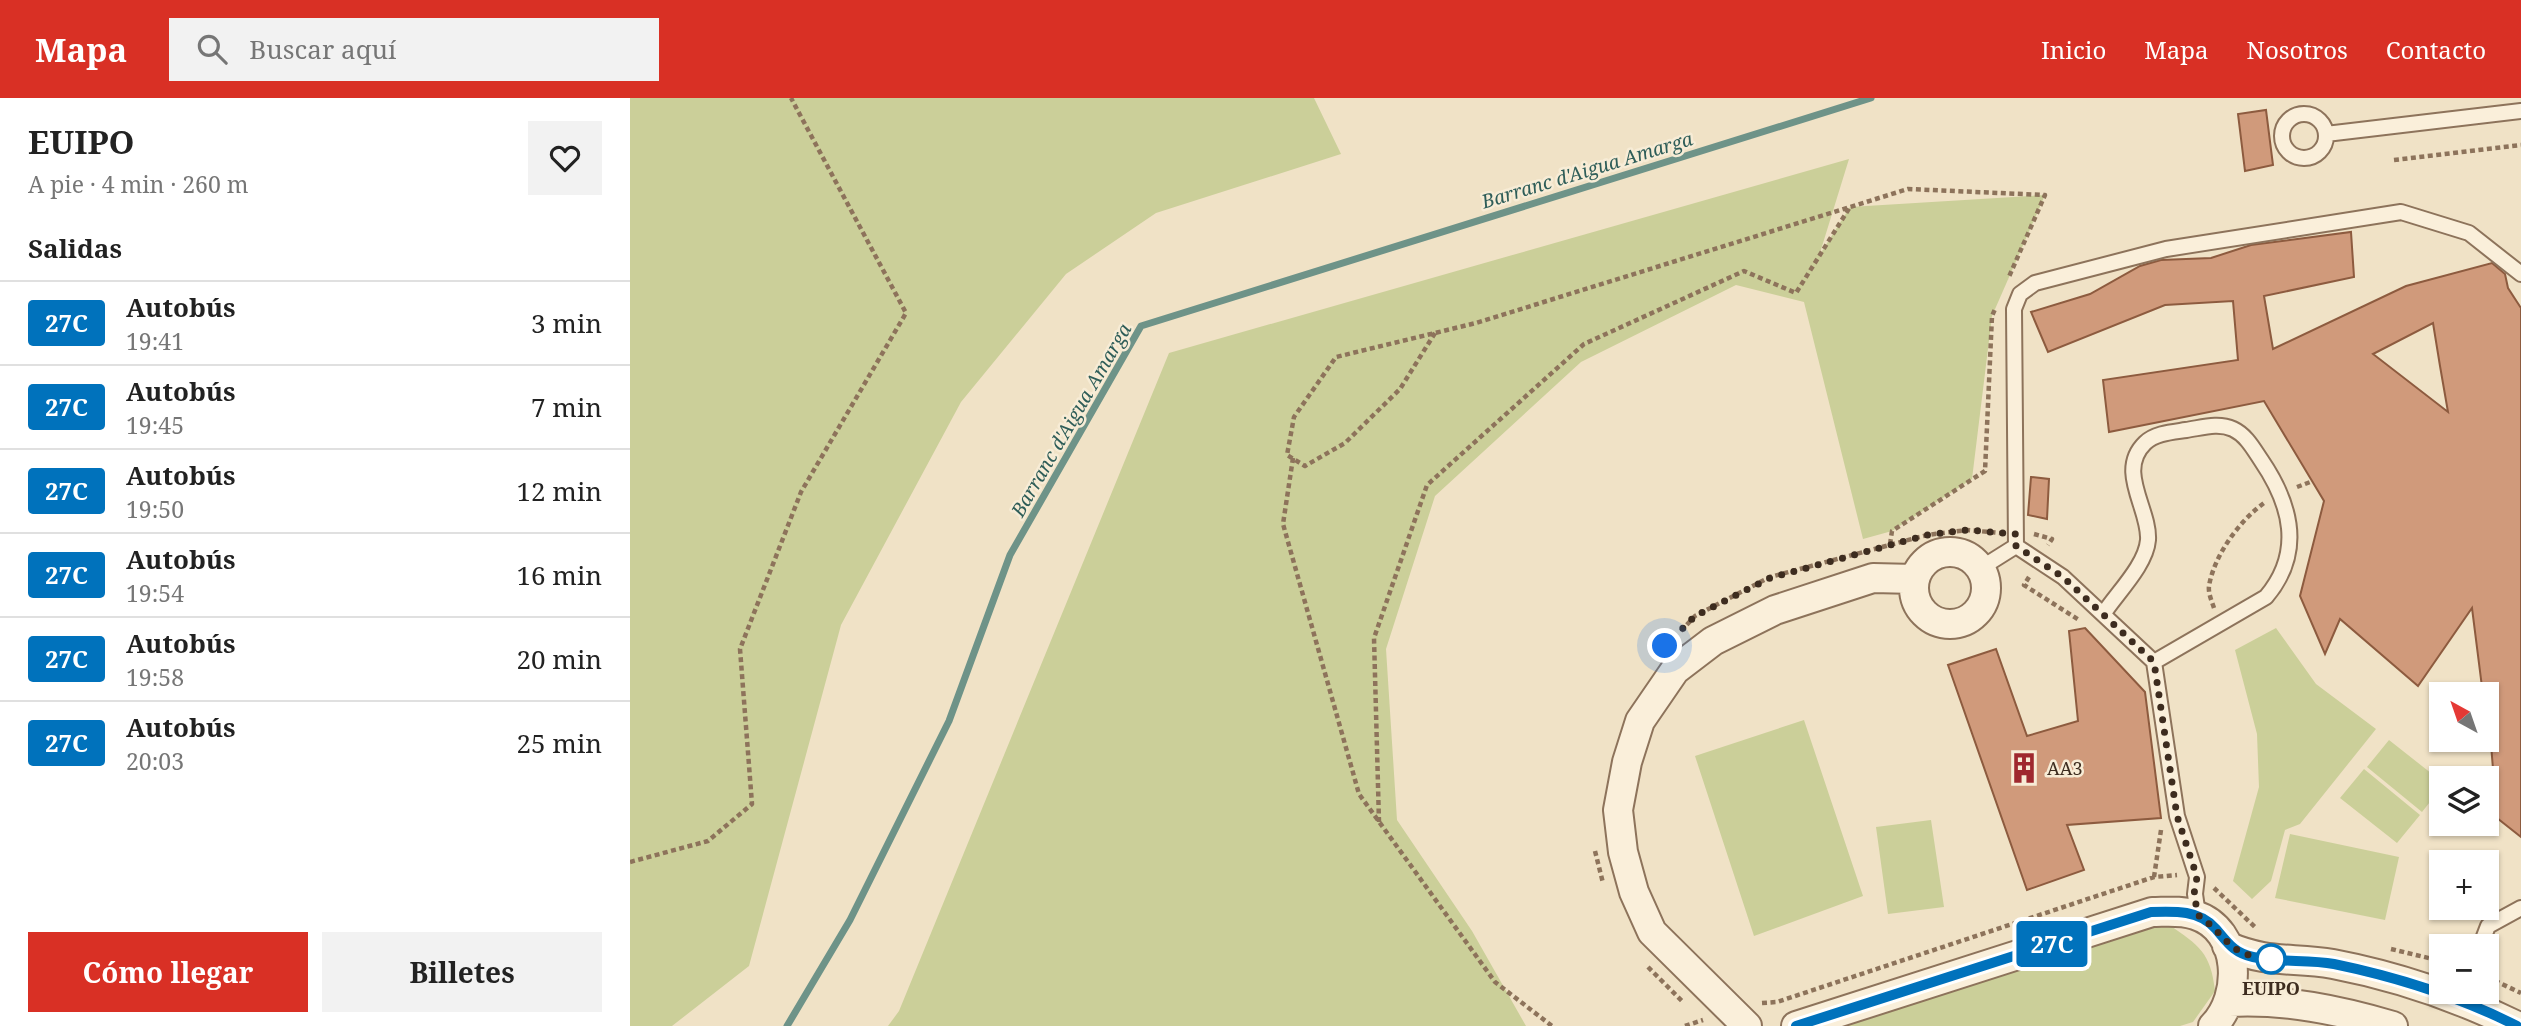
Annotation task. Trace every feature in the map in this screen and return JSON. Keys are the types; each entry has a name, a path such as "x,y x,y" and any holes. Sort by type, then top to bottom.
{"street":[{"path":"1953,552 1969,557 1981,568 1987,588 1981,608 1965,621 1946,624 1927,616 1915,599 1915,579 1923,564 1937,554 1953,552"},
{"path":"1747,1026 1652,932 1634,892 1623,852 1618,810 1627,762 1640,722 1675,670 1713,641 1775,611 1873,578 1915,579"},
{"path":"1796,1026 2151,912 2176,911 2198,915 2216,928 2227,946 2234,982 2229,1002 2213,1026"},
{"path":"2227,946 2252,957 2332,964 2429,988"},
{"path":"2229,1002 2272,999 2341,1011 2393,1026"},
{"path":"2476,1004 2517,1026"}],"lane":[{"path":"2326,134 2521,111"},
{"path":"2198,915 2194,894 2197,877 2177,816 2154,662 2104,612 2063,577 2038,562 2016,540 2014,309 2020,294 2035,283 2166,249 2401,212 2469,233 2521,274"},
{"path":"2104,612 2141,558 2148,541 2133,471 2145,443 2162,434 2220,425 2234,429 2248,440 2289,513 2288,550 2278,583 2266,597 2154,662"},
{"path":"1981,568 2016,540"},
{"path":"2485,934 2488,926 2521,908"}],"path":[{"path":"630,862 708,841 752,804 740,649 801,492 906,313 791,98"},
{"path":"2394,160 2521,145"},
{"path":"1435,333 1400,389 1345,443 1305,466 1287,455 1294,417 1336,357 1476,323 1908,189 2045,195 2003,292"},
{"path":"1379,822 1374,638 1427,485 1584,344 1744,271 1796,293 1850,207"},
{"path":"1891,544 1892,531 1985,471 1992,316 1997,304"},
{"path":"1293,458 1283,524 1359,794 1495,982 1552,1026"},
{"path":"2218,626 2208,588 2232,536 2254,510 2280,494 2312,481"},
{"path":"1673,639 1695,616 1770,578 1927,535 1967,530 2016,540 2042,535 2052,539 2024,585 2085,624"},
{"path":"2154,877 2163,818"},
{"path":"1595,850 1595,863 1604,888"},
{"path":"1641,958 1658,979 1703,1020 1715,1026"},
{"path":"2499,983 2521,993"},
{"path":"1685,1026 1703,1020"}],"green space":[{"path":"630,98 1314,98 1341,154 1156,213 1066,274 961,402 841,625 749,966 672,1026 630,1026"},
{"path":"1849,159 1819,256 1850,207 2045,195 1992,316 1972,479 1892,531 1863,539 1804,302 1736,285 1581,362 1435,496 1386,649 1397,820 1472,931 1526,1026 888,1026 899,1011 1169,353"},
{"path":"2276,628 2316,684 2376,729 2300,824 2285,830 2271,881 2252,899 2233,881 2259,787 2257,734 2235,650"},
{"path":"1804,720 1863,896 1754,936 1695,756"},
{"path":"2389,740 2429,772 2429,803 2422,812 2367,767"},
{"path":"2364,769 2420,815 2397,843 2340,798"},
{"path":"1931,820 1944,907 1888,914 1876,827"},
{"path":"2290,834 2399,857 2385,920 2275,898"},
{"path":"2169,925 2202,951 2210,967 2215,991 2193,1022 2180,1026 1831,1026 2121,934"}],"building":[{"path":"2266,110 2273,165 2245,171 2238,114"},
{"path":"2351,232 2354,277 2264,296 2273,349 2406,286 2492,263 2505,274 2508,288 2521,308 2521,837 2499,820 2499,766 2493,766 2492,752 2499,752 2499,682 2481,682 2472,608 2418,686 2340,619 2325,654 2300,596 2324,501 2264,401 2109,432 2103,380 2238,360 2233,301 2165,305 2048,352 2031,312 2090,294 2140,266 2161,260 2211,258 2251,245","holes":["2433,323 2448,412 2373,354"]},
{"path":"2031,477 2049,479 2047,519 2028,515"},
{"path":"2085,628 2145,692 2161,818 2067,825 2084,870 2027,890 1948,665 1996,649 2027,736 2078,721 2069,631"}],"waterway":[{"name":"Barranc d'Aigua Amarga","path":"787,1026 850,920 949,721 1010,555 1141,326 1871,98"}],"bus line":[{"name":"27C","path":"1796,1026 2151,912 2176,911 2198,915 2216,928 2227,946 2252,957 2332,964 2460,999 2517,1026"}],"place":[{"name":"AA3","path":"2024,768"},
{"name":"EUIPO","path":"2271,959"}],"route":[{"path":"1665,646 1695,616 1770,578 1927,535 1967,530 2016,534 2016,546 2063,577 2104,612 2154,662 2177,816 2197,877 2194,894 2198,915 2216,928 2227,946 2252,957 2273,960 2271,959"}]}
